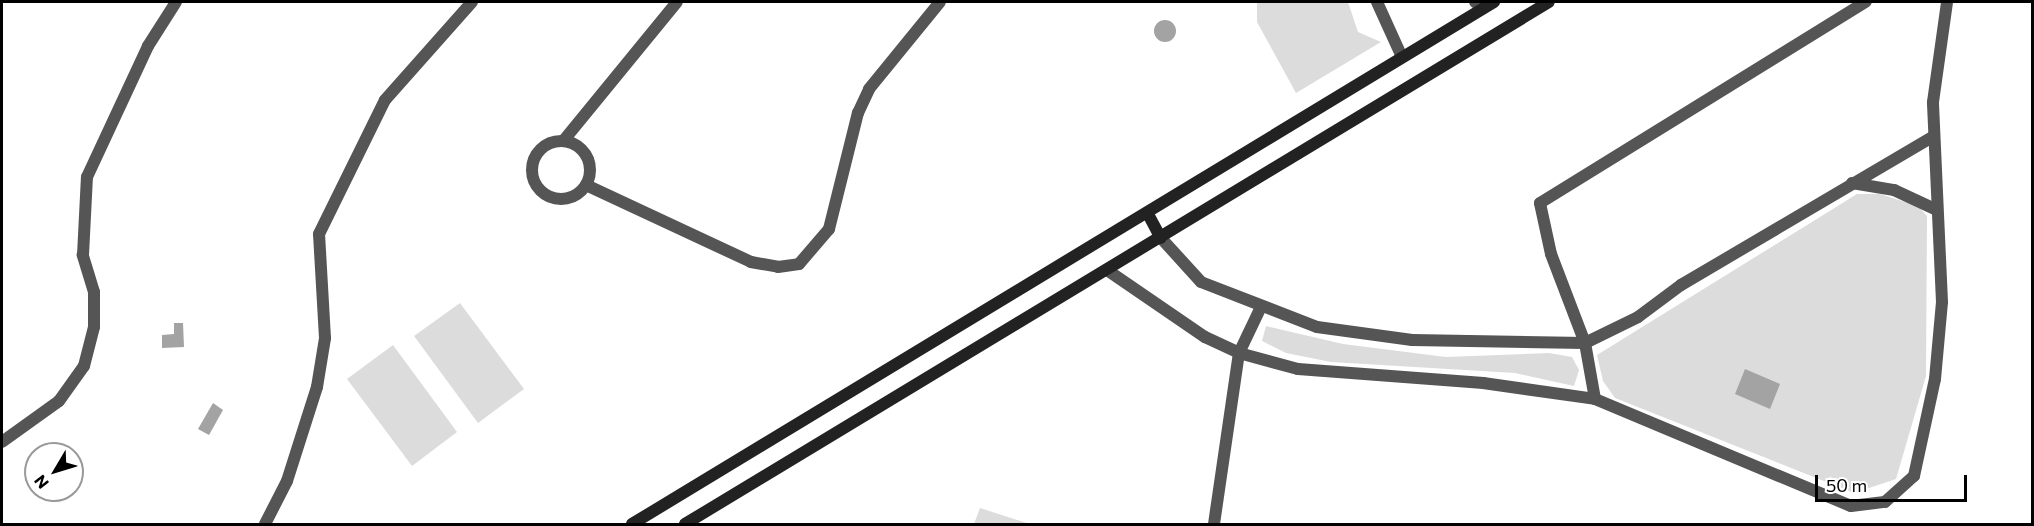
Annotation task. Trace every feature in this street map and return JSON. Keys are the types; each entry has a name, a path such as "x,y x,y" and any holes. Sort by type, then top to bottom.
{"main road":[{"path":"632,525 1148,214 1402,57 1479,5 1494,2"},
{"path":"685,525 1549,2"},
{"path":"1148,214 1161,238"}],"street":[{"path":"2,442 59,401 84,366 94,327 94,292 82,244 87,177 148,46 176,2"},
{"path":"265,525 287,481 317,387 326,338 317,250 323,224 385,100 472,2"},
{"path":"586,185 562,199 537,187 531,168 538,151 564,140 677,2"},
{"path":"586,185 751,262 778,267 799,264 829,229 869,89 940,2"},
{"path":"1377,2 1402,57"},
{"path":"1595,399 1585,343 1551,254 1540,203 1866,2"},
{"path":"1107,270 1205,337 1239,353 1298,369 1483,383 1595,399 1851,506 1885,502 1914,476 1935,379 1942,302 1932,137 1947,2"},
{"path":"1161,238 1201,282 1260,309 1317,327 1412,340 1585,343 1638,317 1681,285 1932,137"},
{"path":"564,140 587,157 586,185"},
{"path":"1852,183 1893,190 1935,209"},
{"path":"1214,525 1239,353 1260,309"}],"shaded area":[{"path":"1257,2 1348,2 1358,32 1381,42 1296,93 1257,22"},
{"path":"1165,20 1173,23 1176,31 1173,39 1165,42 1157,39 1154,31 1157,23"},
{"path":"1857,194 1880,194 1918,206 1927,216 1926,376 1896,479 1854,493 1615,398 1603,381 1597,355"},
{"path":"460,303 524,389 478,423 414,336"},
{"path":"174,323 183,323 184,347 162,348 162,335 174,334"},
{"path":"1266,326 1343,344 1446,357 1549,353 1572,357 1579,370 1574,386 1515,373 1331,362 1286,353 1262,341"},
{"path":"393,345 457,432 412,466 347,379"},
{"path":"1745,369 1780,384 1770,409 1735,394"},
{"path":"213,403 223,410 209,435 198,429"},
{"path":"980,508 1030,524 974,524"}]}
